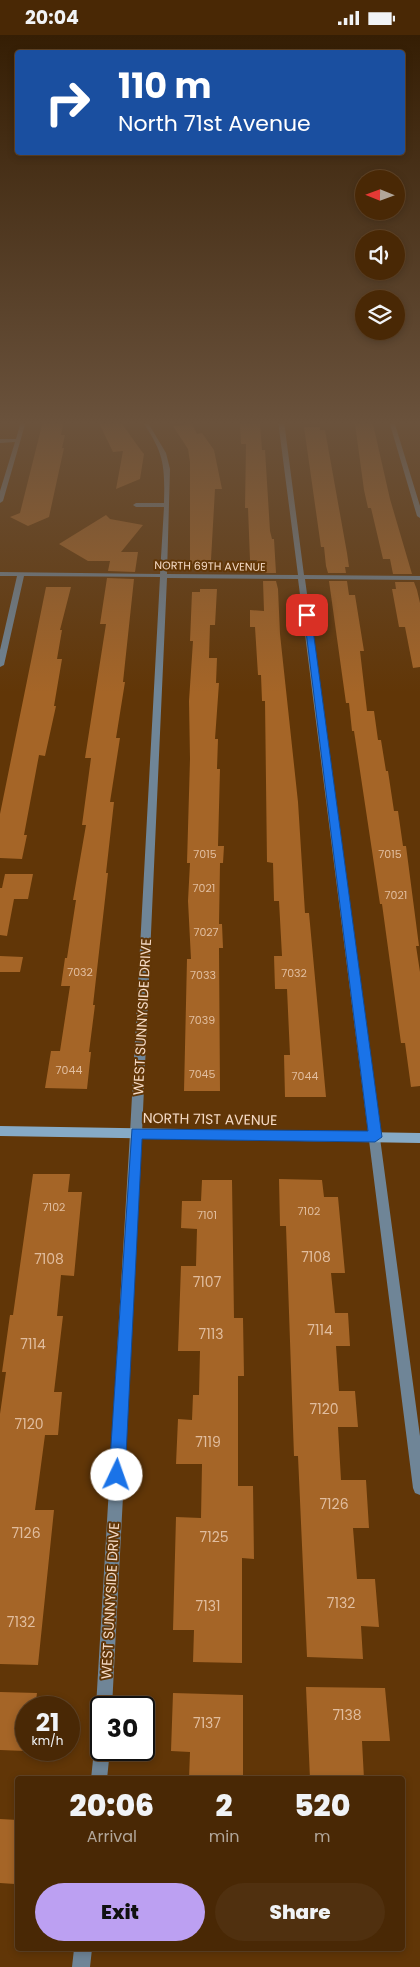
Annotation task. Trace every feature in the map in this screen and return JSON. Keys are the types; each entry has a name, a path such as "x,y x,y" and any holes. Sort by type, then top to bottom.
{"street":[{"name":"WEST SUNNYSIDE DRIVE","path":"105,1696 136,1133 166,511"},
{"path":"293,511 420,1488"},
{"name":"NORTH 69TH AVENUE","path":"0,574 420,578"},
{"path":"0,665 21,574"},
{"name":"NORTH 71ST AVENUE","path":"0,1131 420,1138"},
{"path":"99,1776 101,1761"},
{"path":"81,1967 83,1951"}],"building":[{"path":"20,511 50,511 49,517 28,526 10,517"},
{"path":"190,511 214,511 211,560 207,560 207,564 190,564"},
{"path":"248,511 269,511 270,531 272,539 274,539 276,573 262,573 262,565 257,565 257,560 250,560"},
{"path":"316,511 340,511 349,567 345,567 346,573 328,573 324,547 321,547"},
{"path":"372,511 394,511 412,574 393,574 390,559 383,559"},
{"path":"106,515 110,519 143,525 121,552 138,552 135,572 108,571 110,561 88,561 59,544"},
{"path":"107,578 134,579 123,682 125,682 116,738 120,738 110,802 114,802 93,1005 95,1005 89,1052 91,1052 87,1089 45,1088 51,1051 60,1051 70,986 61,986 65,958 67,958 76,900 73,900 86,825 82,825 91,758 85,758 106,624 100,624"},
{"path":"263,581 276,581 278,589 280,634 298,802 305,913 309,913 326,1097 285,1097 284,1055 290,1055 287,989 275,989 274,956 282,956 279,901 274,901 273,863 267,862 265,701 262,701 261,675 258,675 255,627 250,627 250,610 264,611"},
{"path":"329,581 347,581 349,595 355,595 364,651 360,651 367,711 374,711 378,740 381,740 386,771 388,771 394,811 398,811 403,846 406,846 419,946 416,946 420,972 420,1086 411,1087 405,1043 401,1043 382,904 380,904 349,703 346,703"},
{"path":"395,582 414,582 417,590 420,603 420,667 413,668 405,627 399,627 392,589 396,589"},
{"path":"46,587 71,587 60,630 62,630 57,659 62,659 54,706 56,706 45,756 39,755 24,835 27,835 22,859 0,858 0,814"},
{"path":"200,589 217,589 215,625 210,625 209,658 217,658 216,683 219,683 215,739 218,739 217,769 220,769 218,846 224,846 223,863 220,863 219,924 222,924 223,948 219,948 220,1091 184,1091 187,959 191,959 188,901 190,863 187,863 190,759 189,701 193,641 190,641 192,592 200,592"},
{"path":"5,874 33,874 28,899 14,899 7,936 0,935 0,888 2,888"},
{"path":"0,956 23,957 20,972 0,972"},
{"path":"33,1174 70,1174 68,1192 82,1192 74,1276 61,1275 57,1316 63,1316 54,1392 62,1392 58,1435 45,1435 35,1510 54,1510 38,1665 0,1664 0,1414 6,1372 2,1372 10,1315 13,1315"},
{"path":"279,1179 322,1180 324,1197 338,1197 345,1273 331,1273 335,1313 348,1313 350,1346 336,1346 339,1391 355,1391 358,1427 338,1427 341,1480 366,1480 369,1528 353,1528 357,1579 375,1579 379,1627 361,1626 363,1659 307,1657 298,1456 294,1456 286,1226 280,1226"},
{"path":"202,1180 232,1180 234,1318 243,1318 244,1376 238,1376 238,1486 253,1486 254,1559 242,1558 242,1663 193,1662 194,1630 173,1630 176,1517 201,1518 202,1464 176,1464 178,1419 192,1420 193,1395 199,1395 200,1351 178,1351 181,1266 196,1266 197,1229 181,1228 182,1201 201,1201"},
{"path":"306,1687 385,1688 390,1741 362,1741 364,1776 310,1776"},
{"path":"0,1692 37,1693 37,1696 15,1696 15,1751 0,1750"},
{"path":"173,1693 243,1695 243,1776 189,1776 190,1752 171,1751"},
{"path":"0,1819 15,1820 15,1884 0,1883"}],"route":[{"path":"117,1475 136,1133 375,1137 307,615"}]}
